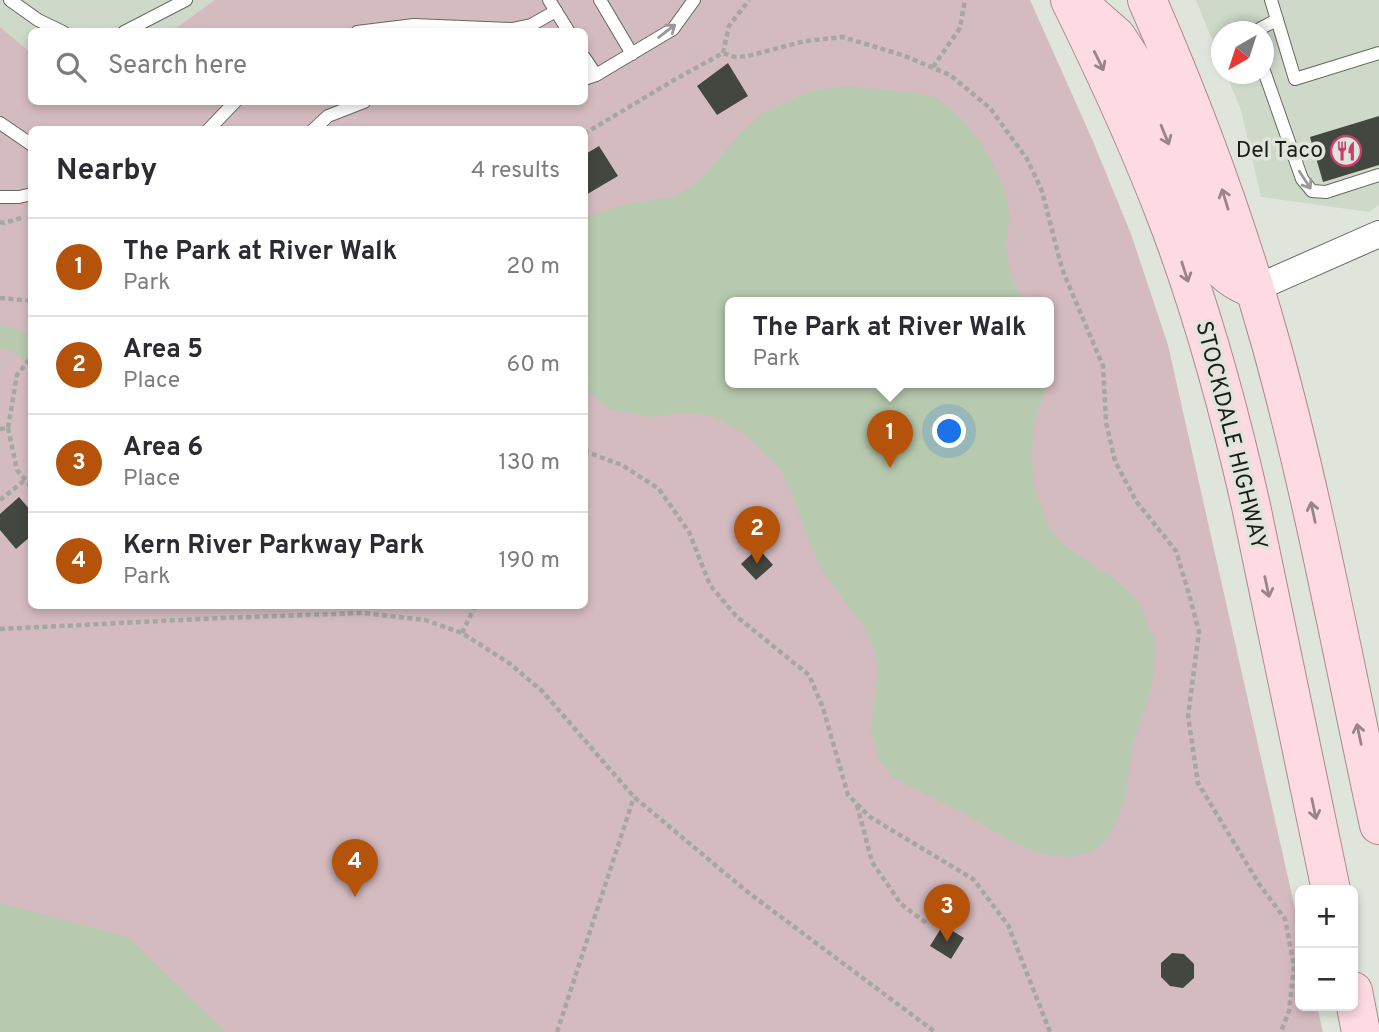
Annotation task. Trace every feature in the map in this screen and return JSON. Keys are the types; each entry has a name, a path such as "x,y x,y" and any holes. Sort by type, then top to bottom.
{"main road":[{"path":"1072,0 1116,36 1133,62 1154,107 1212,256 1228,276 1254,289"},
{"name":"STOCKDALE HIGHWAY","path":"1072,0 1152,179 1172,230 1216,367 1248,494 1330,885"},
{"path":"1147,0 1198,122 1270,343 1308,492 1379,825"},
{"path":"1357,1011 1361,1032"}],"street":[{"path":"1254,289 1379,234"}],"lane":[{"path":"10,0 55,28"},
{"path":"132,28 186,0"},
{"path":"600,0 632,54"},
{"path":"590,77 673,29 694,0"},
{"path":"1271,0 1295,79 1379,53"},
{"path":"517,28 531,25 552,6 566,28"},
{"path":"390,28 414,25 488,28"},
{"path":"1268,84 1301,179 1312,191 1326,192 1379,175"},
{"path":"212,126 232,105"},
{"path":"317,126 328,116 356,105"},
{"path":"0,123 28,142"},
{"path":"0,197 28,195"}],"path":[{"path":"723,53 729,26 749,0"},
{"path":"933,67 960,28 965,0"},
{"path":"588,132 674,79 723,53 734,57 748,57 805,41 843,37 905,56 950,75 989,108 1027,159 1042,191 1062,270 1102,366 1106,422 1115,461 1136,501 1176,551 1199,632 1188,716 1198,783 1259,884 1285,919 1294,966 1289,1011 1281,1032"},
{"path":"0,222 28,216"},
{"path":"0,298 28,301"},
{"path":"28,360 18,375 8,428 17,470 28,483"},
{"path":"0,429 8,428"},
{"path":"588,452 622,465 659,489 689,532 710,585 736,616 809,675 823,708 848,795 870,817 973,878 1008,925 1050,1032"},
{"path":"0,500 25,480"},
{"path":"462,633 474,609"},
{"path":"0,629 363,612 425,620 462,633 509,663 542,691 634,797 745,890 935,1032"},
{"path":"557,1032 634,797"},
{"path":"857,804 872,862 901,904 926,922"}],"shaded area":[{"path":"0,0 253,0 211,28 28,28 28,57 0,34"},
{"path":"215,0 1030,0 1131,234 1168,345 1295,909 1295,1011 1318,1011 1323,1032 0,1032 0,27 28,50 28,105 588,105 588,28 176,28"},
{"path":"1196,0 1379,0 1379,205 1369,212 1261,197 1241,110 1230,84 1274,84 1274,21 1211,21 1211,37"},
{"path":"850,86 915,93 937,98 961,118 991,160 1008,199 1006,244 1009,266 1015,286 1022,297 725,297 725,388 1046,388 1033,425 1032,456 1033,483 1049,528 1063,544 1114,578 1139,602 1155,642 1150,695 1132,747 1126,795 1107,840 1091,852 1068,857 1041,854 1011,841 892,777 880,762 871,733 878,668 874,649 864,627 823,572 781,470 743,433 713,416 686,413 648,417 609,409 588,392 588,216 626,204 673,197 695,184 761,114 811,91"},
{"path":"0,325 13,327 28,335 28,363 8,349 0,349"},
{"path":"0,903 128,937 225,1032 0,1032"}],"building":[{"path":"728,63 748,96 717,115 697,86"},
{"name":"Del Taco","path":"1379,116 1379,165 1323,182 1310,137"},
{"path":"599,146 618,176 588,194 588,153"},
{"path":"19,497 28,507 28,538 16,549 0,530 0,514"},
{"path":"758,548 773,565 756,580 741,564"},
{"path":"943,925 964,938 951,959 930,946"},
{"path":"1172,953 1184,954 1194,964 1194,978 1183,988 1170,986 1161,977 1161,963"}],"place":[{"name":"Del Taco","path":"1346,151"},
{"name":"The Park at River Walk","path":"890,468"},
{"name":"Area 5","path":"757,564"},
{"name":"Kern River Parkway Park","path":"355,897"},
{"name":"Area 6","path":"947,942"}]}
